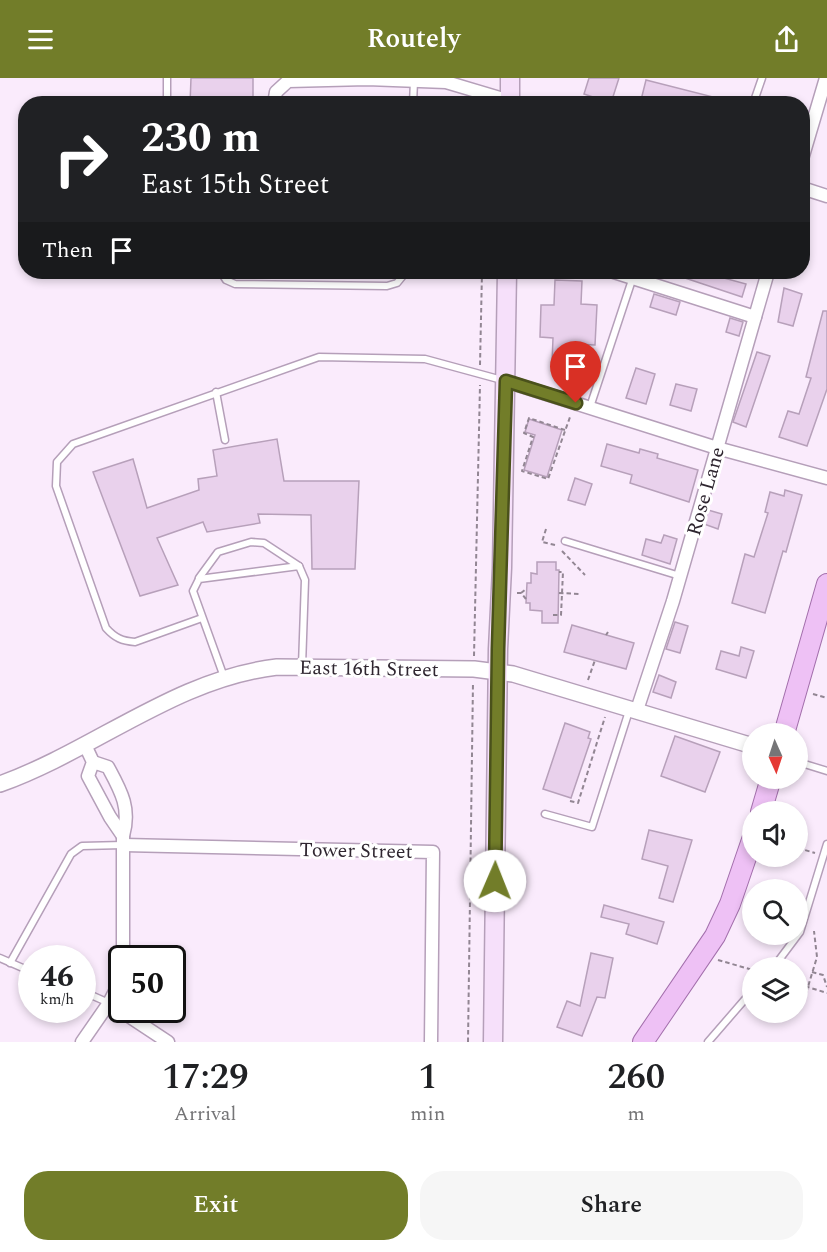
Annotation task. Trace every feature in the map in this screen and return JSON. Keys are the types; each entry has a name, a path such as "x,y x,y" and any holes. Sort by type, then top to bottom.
{"main road":[{"path":"510,78 512,96"},
{"path":"493,1042 507,279"},
{"path":"787,723 827,584"},
{"path":"643,1042 715,936 730,904 743,867"}],"street":[{"path":"810,132 826,78"},
{"path":"277,96 281,86 297,79 380,79 446,82 493,96"},
{"path":"810,190 827,195"},
{"path":"639,279 755,317"},
{"name":"Rose Lane","path":"633,709 680,576 766,279"},
{"path":"506,381 717,448 827,478"},
{"name":"East 16th Street","path":"0,783 50,764 179,694 224,677 252,670 303,666 498,671 742,743"},
{"path":"85,745 93,762 108,768 126,802 123,945"},
{"path":"93,762 88,776 124,840"},
{"name":"Tower Street","path":"124,840 433,852 431,1042"},
{"path":"82,1042 108,1004"},
{"path":"139,1023 168,1042"}],"lane":[{"path":"167,78 167,96"},
{"path":"756,96 762,78"},
{"path":"413,96 414,80"},
{"path":"225,279 235,284 387,286 397,283 400,279"},
{"path":"590,406 632,279"},
{"path":"202,618 135,642 124,641 113,636 106,628 56,486 55,474 61,454 74,444 319,357 425,359 506,381"},
{"path":"216,392 225,440"},
{"path":"565,541 680,576"},
{"path":"224,677 193,591 218,552 251,542 264,543 299,566 305,580 303,666"},
{"path":"199,579 299,566"},
{"path":"545,814 592,827 633,709"},
{"path":"808,765 827,771"},
{"path":"10,963 71,854 82,846 124,840"},
{"path":"781,957 800,932 827,844"},
{"path":"0,958 18,966"},
{"path":"708,1042 742,1003"}],"path":[{"path":"474,649 482,279"},
{"path":"550,483 548,479 571,414"},
{"path":"548,479 522,471 534,437 524,433 529,418 566,430"},
{"path":"553,615 561,615 560,593 563,572 559,572"},
{"path":"517,593 526,589"},
{"path":"521,593 526,599"},
{"path":"560,593 580,594"},
{"path":"588,682 595,660"},
{"path":"468,1042 473,684"},
{"path":"807,692 827,698"},
{"path":"570,801 578,803 606,715"},
{"path":"808,851 815,853"},
{"path":"814,931 817,957 808,987 827,993"},
{"path":"713,958 742,967"},
{"path":"812,972 824,975 827,987"}],"building":[{"path":"191,78 253,78 253,96 190,96"},
{"path":"589,78 619,78 613,96 584,94"},
{"path":"646,80 709,96 642,96"},
{"path":"688,279 728,279 746,284 742,297"},
{"path":"555,280 582,281 581,304 597,305 595,345 575,344 574,364 552,363 553,338 540,337 541,305 554,305"},
{"path":"784,288 802,294 793,326 778,322"},
{"path":"654,294 680,302 676,315 650,307"},
{"path":"823,311 827,311 827,389 807,446 779,437 788,411 799,414 811,378 806,377"},
{"path":"730,318 743,322 739,336 726,332"},
{"path":"757,352 770,356 746,427 733,422"},
{"path":"636,368 655,374 646,404 626,398"},
{"path":"676,384 697,389 691,411 670,405"},
{"path":"529,419 562,430 547,477 524,470 535,435 525,432"},
{"path":"277,439 284,481 359,481 355,569 312,569 311,515 258,514 260,523 207,532 203,522 157,538 178,585 140,596 93,472 133,459 147,508 199,490 198,479 217,476 213,450"},
{"path":"607,444 639,453 640,449 658,454 657,458 698,470 689,502 630,483 632,475 601,466"},
{"path":"575,478 592,484 585,505 568,500"},
{"path":"785,490 802,495 765,613 732,603 745,554 754,557 768,513 765,512 770,492 784,496"},
{"path":"708,510 722,514 718,529 704,524"},
{"path":"664,535 677,539 670,564 642,555 646,539 661,543"},
{"path":"537,562 556,562 556,570 559,570 558,623 542,623 542,611 530,610 530,603 526,603 527,583 531,583 531,573 537,574"},
{"path":"675,622 688,626 680,653 666,649"},
{"path":"572,625 634,643 626,669 564,652"},
{"path":"741,647 754,651 746,678 716,669 721,651 739,656"},
{"path":"659,675 676,682 671,698 653,692"},
{"path":"565,723 590,732 588,738 591,739 571,798 543,789"},
{"path":"675,736 720,752 705,792 661,776"},
{"path":"649,830 692,840 673,902 659,898 668,866 642,859"},
{"path":"604,905 664,922 657,944 626,934 629,924 601,917"},
{"path":"591,953 613,958 605,998 597,997 582,1036 557,1027 567,1001 580,1006"}],"route":[{"path":"495,881 498,649 506,381 576,403"}]}
